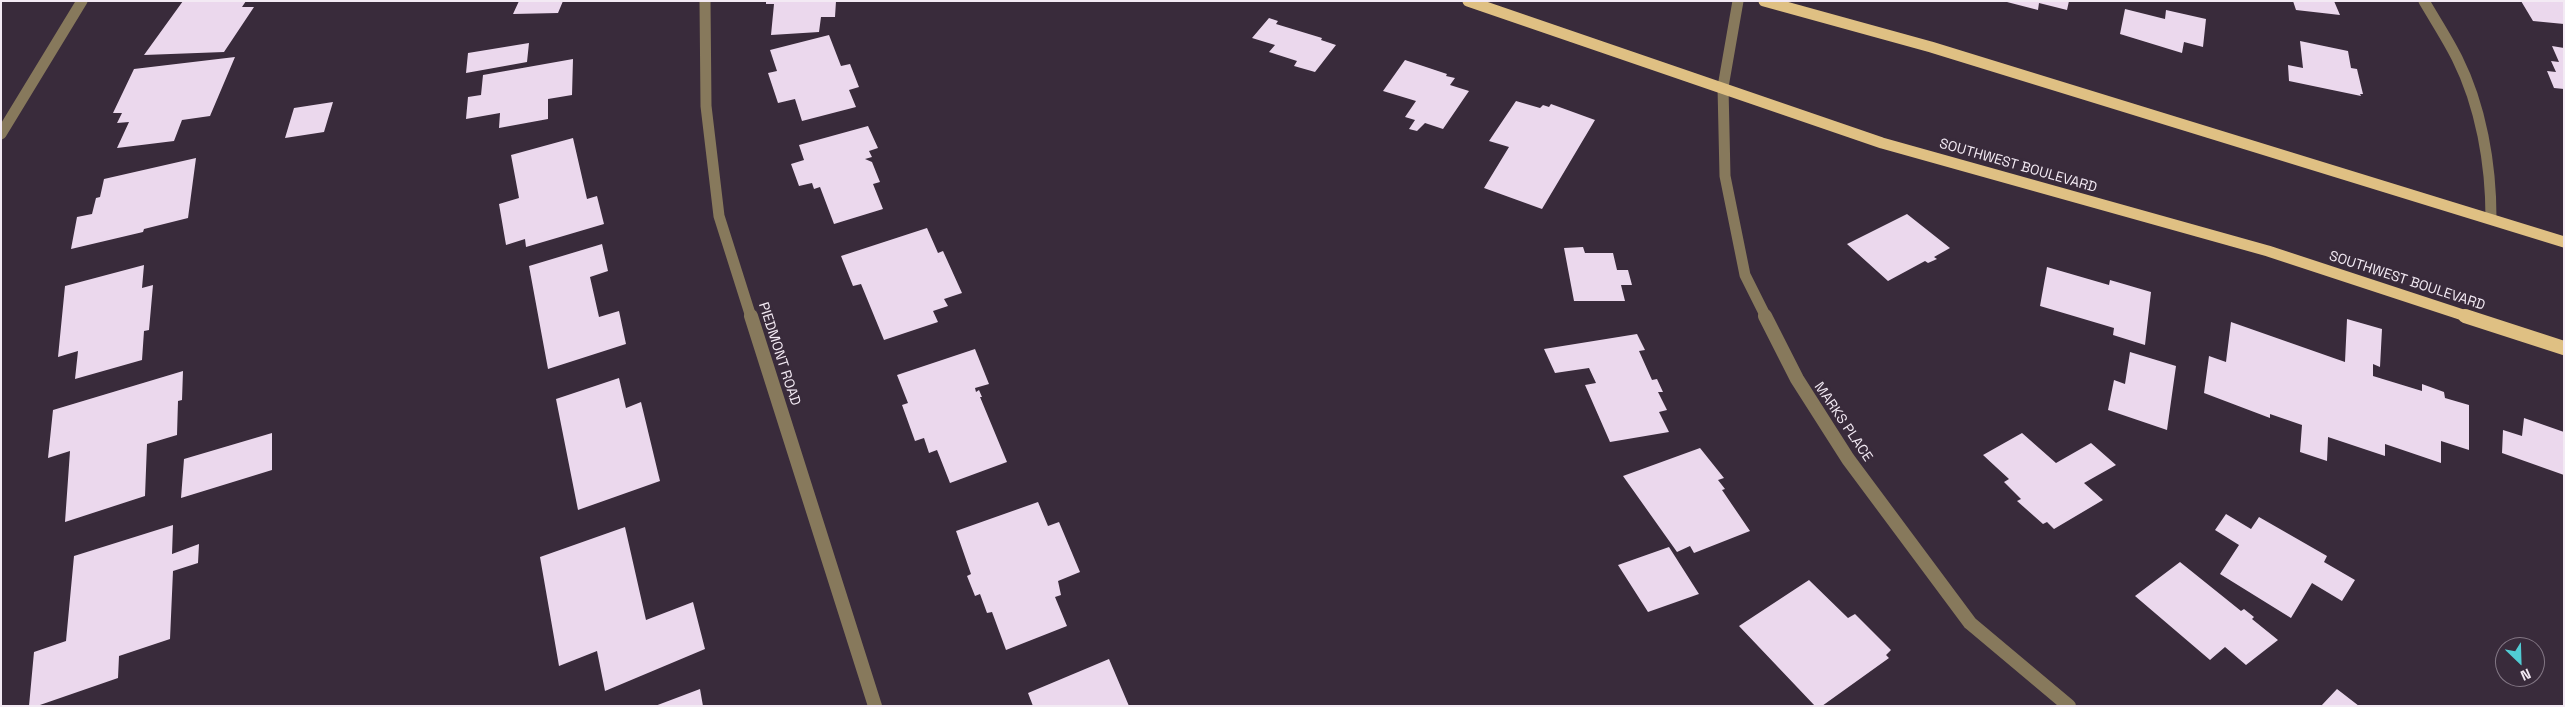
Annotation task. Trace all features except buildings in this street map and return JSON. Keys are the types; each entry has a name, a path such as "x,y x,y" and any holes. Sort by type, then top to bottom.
{"main road":[{"name":"SOUTHWEST BOULEVARD","path":"1468,1 1882,143 2268,251 2564,348"},
{"path":"1764,1 1931,47 2564,242"}],"street":[{"path":"1,134 82,1"},
{"name":"PIEDMONT ROAD","path":"705,1 706,106 719,216 874,706"},
{"name":"MARKS PLACE","path":"1738,1 1723,87 1725,176 1745,274 1797,379 1848,459 1970,622 2069,706"},
{"path":"2424,1 2457,59 2476,110 2492,192 2491,218"}]}
